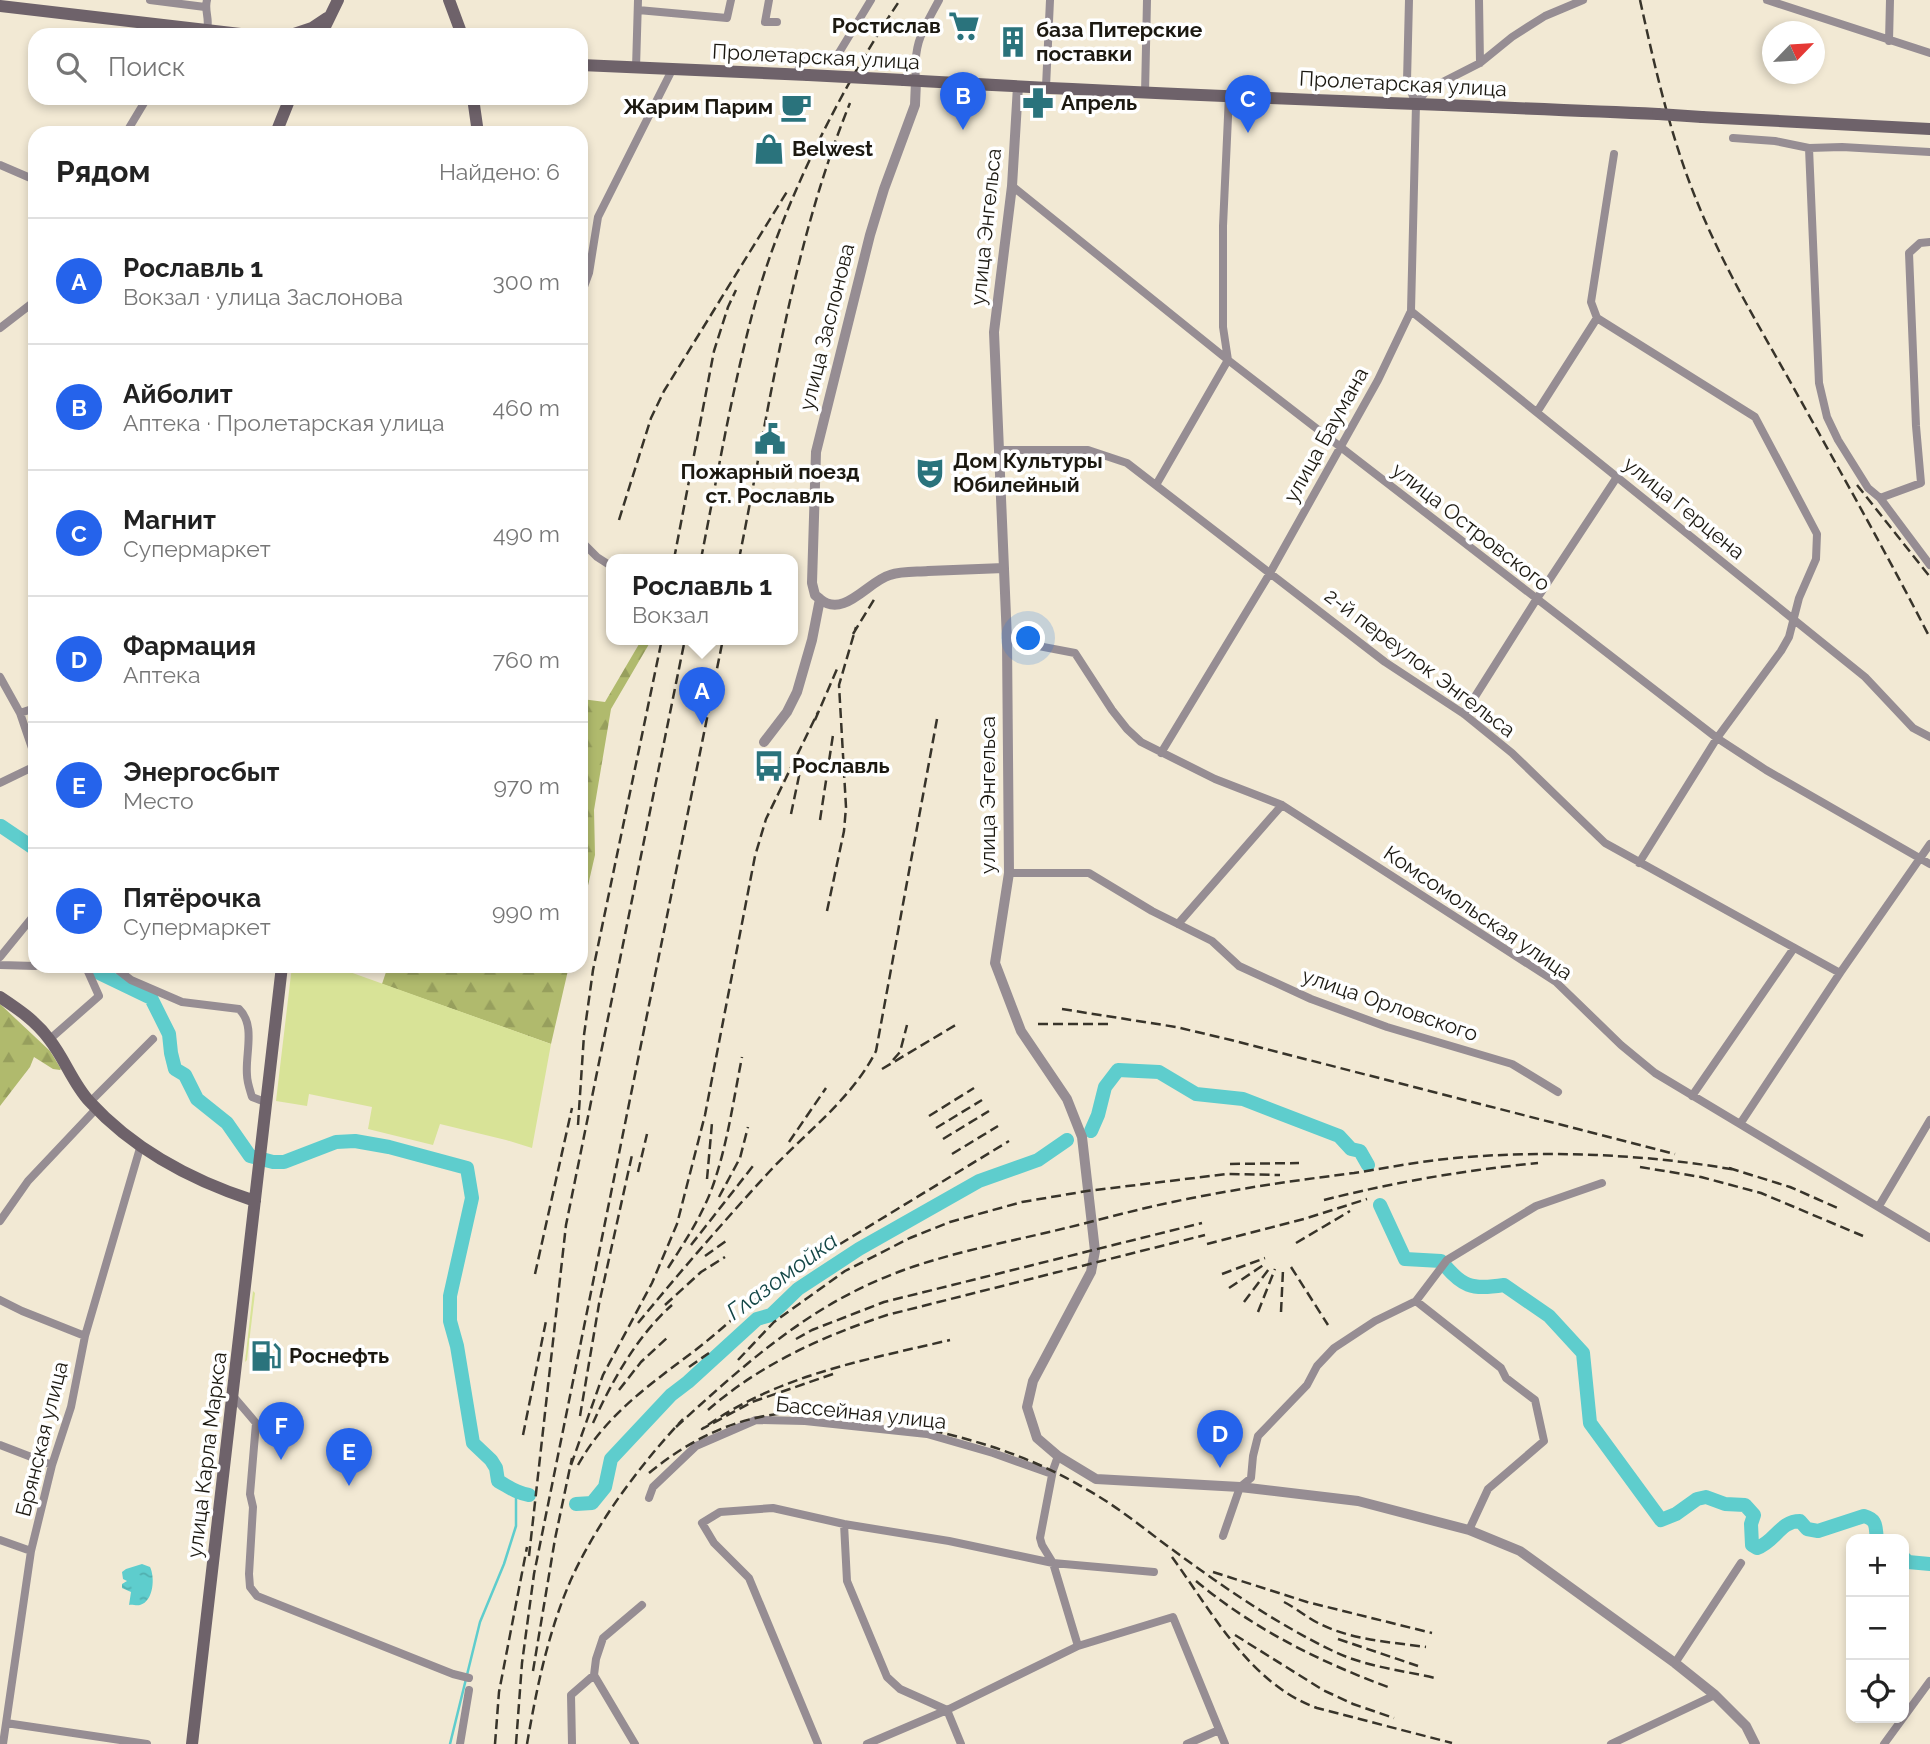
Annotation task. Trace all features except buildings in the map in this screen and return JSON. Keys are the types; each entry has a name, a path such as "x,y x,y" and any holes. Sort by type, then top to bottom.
{"main road":[{"path":"323,28 338,0"},
{"path":"449,0 460,28"},
{"path":"0,5 198,28"},
{"path":"309,28 327,18"},
{"name":"Пролетарская улица","path":"588,65 1145,93 1658,114 1930,129"},
{"path":"279,126 287,105"},
{"path":"474,105 477,126"},
{"path":"265,1102 281,973"},
{"path":"0,997 27,1015 50,1039 94,1105 140,1148 221,1190 255,1201"},
{"name":"улица Карла Маркса","path":"192,1744 265,1102"}],"street":[{"path":"150,0 206,3 207,28"},
{"path":"636,68 638,0"},
{"path":"638,10 727,18 731,0"},
{"path":"769,0 765,22 777,22"},
{"path":"803,75 800,60 837,55 871,0"},
{"path":"910,80 914,55 922,32 939,0"},
{"path":"1046,87 1050,0"},
{"path":"1145,93 1147,0"},
{"name":"улица Баумана","path":"1161,753 1270,573 1377,380 1411,311 1416,104 1407,81 1409,0"},
{"path":"1479,0 1480,63"},
{"path":"1416,104 1427,90 1480,63 1512,37 1545,16 1583,0"},
{"path":"1767,0 1930,53"},
{"path":"1889,41 1890,0"},
{"path":"588,255 598,217 672,70"},
{"name":"улица Заслонова","path":"764,742 787,712 797,692 812,640 820,599 815,595 812,583 816,452 870,234 915,105 910,80"},
{"name":"улица Энгельса","path":"1018,86 1012,186 995,332 1007,640 1009,873 995,963 1021,1031 1067,1099 1082,1137 1095,1251 1091,1272 1033,1381 1027,1407 1037,1438 1058,1456 1096,1479 1240,1487 1358,1501 1469,1530 1520,1551 1715,1695 1746,1726 1755,1744"},
{"path":"1156,485 1228,360 1223,327 1223,226 1229,95"},
{"path":"130,126 143,105"},
{"path":"1733,138 1775,141 1810,148 1864,147 1930,152"},
{"path":"1810,148 1819,383 1828,417 1838,440 1868,488 1880,498 1930,565"},
{"path":"1614,154 1591,302 1597,318 1755,417 1817,534 1816,559 1793,618 1789,637 1717,738 1639,863"},
{"path":"0,165 28,177"},
{"name":"улица Островского","path":"1012,186 1228,360 1717,738 1766,770 1930,864"},
{"path":"1880,498 1921,483 1909,253 1920,243 1930,242"},
{"path":"0,328 28,306"},
{"name":"улица Герцена","path":"1411,311 1865,677 1913,728 1930,737"},
{"path":"1537,412 1597,318"},
{"name":"2-й переулок Энгельса","path":"1000,450 1088,450 1128,463 1385,662 1464,714 1512,753 1605,843 1840,973"},
{"path":"1464,714 1617,477"},
{"path":"588,548 606,563"},
{"path":"820,599 828,604 840,604 861,594 875,581 894,573 1004,568"},
{"name":"Комсомольская улица","path":"1007,640 1075,653 1127,729 1141,743 1216,779 1282,804 1556,982 1621,1045 1655,1073 1930,1238"},
{"path":"0,677 20,713 28,736"},
{"path":"20,713 28,710"},
{"path":"0,783 28,769"},
{"path":"1178,924 1282,804"},
{"path":"1740,1124 1930,844"},
{"name":"улица Орловского","path":"1009,873 1089,873 1152,911 1212,942 1239,966 1311,999 1387,1027 1511,1064 1558,1092"},
{"path":"0,957 28,923"},
{"path":"1692,1096 1794,948"},
{"path":"0,965 28,966"},
{"path":"50,1039 99,996 89,973"},
{"path":"122,973 131,980 181,1002 239,1009 246,1015 247,1076 251,1097 265,1102"},
{"path":"0,1221 28,1181 153,1038"},
{"path":"1879,1206 1930,1120"},
{"name":"Брянская улица","path":"3,1744 31,1552 52,1465 71,1407 85,1336 140,1148"},
{"path":"1223,1536 1240,1487 1251,1478 1258,1436 1307,1385 1317,1366 1334,1348 1375,1321 1416,1301 1447,1260 1536,1206 1602,1183"},
{"path":"0,1300 85,1336"},
{"path":"1416,1301 1501,1368 1507,1378 1535,1401 1544,1441 1488,1489 1469,1530"},
{"path":"233,1396 256,1423 250,1494 254,1507 249,1574 250,1587 257,1596 469,1678"},
{"name":"Бассейная улица","path":"649,1499 653,1487 696,1446 756,1420 805,1421 927,1434 1052,1474"},
{"path":"0,1446 52,1465"},
{"path":"1058,1456 1040,1538 1054,1563 1078,1646"},
{"path":"818,1744 748,1578 714,1543 702,1522 720,1512 773,1507 844,1524 949,1541 1054,1563 1154,1572"},
{"path":"844,1524 847,1581 887,1676 900,1689 947,1710 961,1744"},
{"path":"0,1540 31,1552"},
{"path":"1675,1663 1741,1563"},
{"path":"635,1744 594,1675 603,1637 642,1605"},
{"path":"867,1744 947,1710 1078,1646 1173,1617 1225,1744"},
{"path":"572,1744 571,1695 594,1675"},
{"path":"1884,1744 1930,1681"},
{"path":"460,1744 469,1690"},
{"path":"1611,1744 1715,1695"},
{"path":"6,1723 147,1744"},
{"path":"1187,1744 1219,1730"}],"green space":[{"path":"638,645 648,645 611,709 594,810 595,855 588,886 588,700 605,702"},
{"path":"291,973 353,973 551,1044 532,1148 440,1124 433,1145 368,1129 372,1107 309,1094 307,1106 276,1101"},
{"path":"386,973 567,973 551,1044 382,984"},
{"path":"0,1004 50,1051 61,1069 53,1069 34,1057 30,1067 0,1106"},
{"path":"253,1291 255,1293 245,1362"}],"water":[{"path":"142,1564 150,1567 152,1571 151,1594 145,1603 129,1605 131,1592 122,1588 122,1584 127,1581 123,1579 122,1572"}],"waterway":[{"name":"Глазомойка","path":"1,826 28,844"},
{"name":"Глазомойка","path":"99,973 151,998 169,1034 175,1069 185,1075 197,1099 227,1123 250,1156 284,1162 336,1142 355,1141 389,1147 467,1168 472,1198 450,1296 450,1321 457,1346 473,1443 491,1460 496,1468 498,1481 529,1495"},
{"name":"Глазомойка","path":"1091,1131 1105,1087 1118,1070 1159,1072 1196,1094 1243,1099 1339,1136 1351,1149 1360,1151 1368,1165"},
{"name":"Глазомойка","path":"576,1504 592,1503 605,1487 611,1459 671,1395 757,1319 771,1315 798,1289 859,1249 979,1181 1038,1160 1067,1140"},
{"name":"Глазомойка","path":"1380,1205 1405,1259 1441,1261 1468,1285 1504,1285 1549,1316 1583,1353 1590,1423 1661,1520 1676,1514 1697,1499 1706,1497 1725,1504 1745,1505 1754,1515 1751,1524 1752,1545 1757,1548 1787,1524 1800,1521 1807,1529 1818,1531 1864,1516 1874,1522 1877,1534"},
{"path":"450,1744 480,1622 504,1564 516,1526 516,1493"},
{"name":"Глазомойка","path":"1909,1562 1930,1564"}],"railway":[{"path":"702,554 744,345 778,233 834,111 900,0"},
{"path":"1640,0 1672,129 1688,179 1709,230 1746,304 1867,519 1930,638"},
{"path":"740,554 797,271 812,214 850,103"},
{"path":"619,520 651,418 664,391 788,190"},
{"path":"675,554 714,351 736,290"},
{"path":"1857,485 1930,577"},
{"path":"853,634 875,598"},
{"path":"827,911 844,831 846,807 839,685 856,627"},
{"path":"578,1125 584,1035 593,970 661,645"},
{"path":"529,1556 566,1225 684,645"},
{"path":"516,1744 522,1663 534,1574 722,645"},
{"path":"815,720 837,669"},
{"path":"571,1465 603,1375 652,1283 677,1224 705,1115 755,856 766,819 818,712"},
{"path":"638,1323 752,1190 841,1100 876,1051 937,719"},
{"path":"820,820 833,735"},
{"path":"791,814 803,757"},
{"path":"1062,1009 1176,1027 1231,1040 1675,1154"},
{"path":"882,1069 959,1023"},
{"path":"1038,1024 1110,1024"},
{"path":"893,1060 900,1052 907,1025"},
{"path":"668,1268 697,1221 717,1175 742,1057"},
{"path":"789,1142 826,1088"},
{"path":"929,1116 974,1088"},
{"path":"936,1128 982,1100"},
{"path":"535,1274 572,1108"},
{"path":"943,1139 989,1111"},
{"path":"707,1179 712,1123"},
{"path":"952,1154 998,1126"},
{"path":"719,1197 740,1158 748,1127"},
{"path":"638,1172 647,1134"},
{"path":"578,1465 601,1431 629,1402 770,1288 1009,1141"},
{"path":"676,1427 747,1364 824,1308 852,1292 903,1270 972,1250 1208,1195 1442,1159 1524,1154 1596,1155 1667,1160 1736,1170"},
{"path":"580,1416 599,1304 632,1155"},
{"path":"1230,1164 1299,1163"},
{"path":"1324,1200 1431,1177 1538,1163"},
{"path":"691,1245 753,1166"},
{"path":"1640,1167 1701,1177 1761,1193 1863,1236"},
{"path":"1729,1168 1790,1187 1840,1209"},
{"path":"738,1360 774,1322 845,1271 910,1238 950,1222 1022,1202 1087,1191 1227,1174 1280,1175"},
{"path":"1207,1244 1304,1219 1367,1199"},
{"path":"1296,1243 1350,1211"},
{"path":"796,1339 884,1302 1202,1223"},
{"path":"708,1410 748,1379 770,1366 816,1342 863,1323 1205,1235"},
{"path":"705,1256 726,1241"},
{"path":"665,1305 701,1272 725,1257"},
{"path":"1222,1274 1265,1258"},
{"path":"1229,1288 1265,1264"},
{"path":"1291,1267 1328,1325"},
{"path":"1244,1302 1269,1269"},
{"path":"1258,1312 1275,1269"},
{"path":"1281,1312 1283,1270"},
{"path":"593,1423 626,1360 659,1317 672,1305"},
{"path":"523,1435 546,1321"},
{"path":"619,1390 641,1362 668,1337"},
{"path":"833,1374 752,1402 702,1429 760,1395 790,1383 852,1363 950,1340"},
{"path":"689,1367 709,1353"},
{"path":"649,1473 683,1449 718,1430 777,1414 824,1413 942,1433 1002,1450 1059,1474 1120,1510 1192,1564 1271,1617 1333,1651 1384,1668 1435,1678"},
{"path":"527,1744 545,1657 574,1573 623,1492 683,1419"},
{"path":"533,1671 555,1539 572,1458"},
{"path":"495,1744 499,1692 527,1547"},
{"path":"1172,1557 1234,1644 1272,1682 1293,1697 1317,1708 1452,1743"},
{"path":"1213,1572 1307,1602 1432,1633"},
{"path":"1196,1581 1263,1629 1312,1655 1388,1687"},
{"path":"1284,1602 1331,1629 1371,1640 1426,1647"},
{"path":"1235,1635 1323,1690 1394,1718"},
{"path":"1338,1639 1418,1666"}],"place":[{"name":"Ростислав","path":"964,26"},
{"name":"база Питерские поставки","path":"1013,42"},
{"name":"Апрель","path":"1038,103"},
{"name":"Жарим Парим","path":"796,107"},
{"name":"Айболит","path":"963,130"},
{"name":"Магнит","path":"1248,133"},
{"name":"Belwest","path":"769,149"},
{"name":"Пожарный поезд ст. Рославль","path":"770,439"},
{"name":"Дом Культуры Юбилейный","path":"930,473"},
{"name":"Рославль 1","path":"702,725"},
{"name":"Рославль","path":"769,766"},
{"name":"Роснефть","path":"266,1356"},
{"name":"Пятёрочка","path":"281,1460"},
{"name":"Фармация","path":"1220,1468"},
{"name":"Энергосбыт","path":"349,1486"}]}
